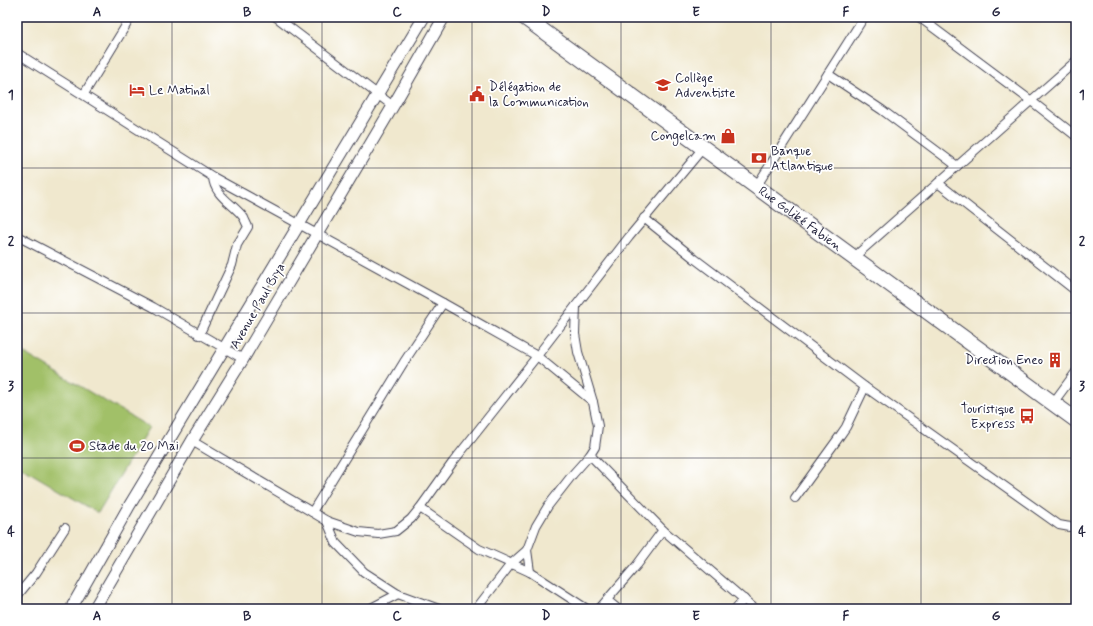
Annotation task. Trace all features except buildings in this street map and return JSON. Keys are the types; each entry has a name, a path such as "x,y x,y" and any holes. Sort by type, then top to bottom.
{"highway":[{"name":"Rue Goliké Fabien","path":"524,17 1076,420"}],"street":[{"path":"84,94 131,17"},
{"path":"276,17 377,95 394,106"},
{"path":"73,609 73,605 128,508 424,17"},
{"name":"Avenue Paul Biya","path":"94,609 192,441 243,359 394,106 444,17"},
{"path":"756,187 864,17"},
{"path":"919,17 1076,136"},
{"path":"17,53 84,94 108,112 213,177 537,356 593,402"},
{"path":"853,258 1076,60"},
{"path":"828,74 882,110 957,166"},
{"path":"192,441 327,521 359,532 378,534 396,531 420,508 453,462 644,218 703,148"},
{"path":"199,335 232,265 237,245 248,227 243,218 213,185 213,177"},
{"path":"938,183 1076,291"},
{"path":"644,218 695,259 865,388 1059,525 1070,527 1076,524"},
{"path":"17,236 153,307 199,335 243,359"},
{"path":"312,512 404,362 443,303"},
{"path":"476,609 511,564 527,550 536,526 548,506 595,447 598,426 593,402 578,352 575,334 576,306"},
{"path":"1053,403 1076,372"},
{"path":"795,498 846,427 865,388"},
{"path":"590,455 663,530 755,609"},
{"path":"420,508 480,549 530,572 587,609"},
{"path":"327,521 336,543 364,572 398,594 439,609"},
{"path":"17,596 36,574 65,528"},
{"path":"599,609 637,565 663,530"},
{"path":"527,550 530,572"},
{"path":"369,609 398,594"},
{"path":"736,609 744,599"},
{"path":"607,600 618,609"}],"green space":[{"name":"Stade du 20 Mai","path":"17,349 149,427 98,513 17,465"}],"place":[{"name":"Collège Adventiste","path":"663,85"},
{"name":"Le Matinal","path":"137,90"},
{"name":"Délégation de la Communication","path":"477,94"},
{"name":"Congelcam","path":"728,136"},
{"name":"Banque Atlantique","path":"759,158"},
{"name":"Direction Eneo","path":"1055,360"},
{"name":"Touristique Express","path":"1027,416"},
{"name":"Stade du 20 Mai","path":"77,446"}]}
